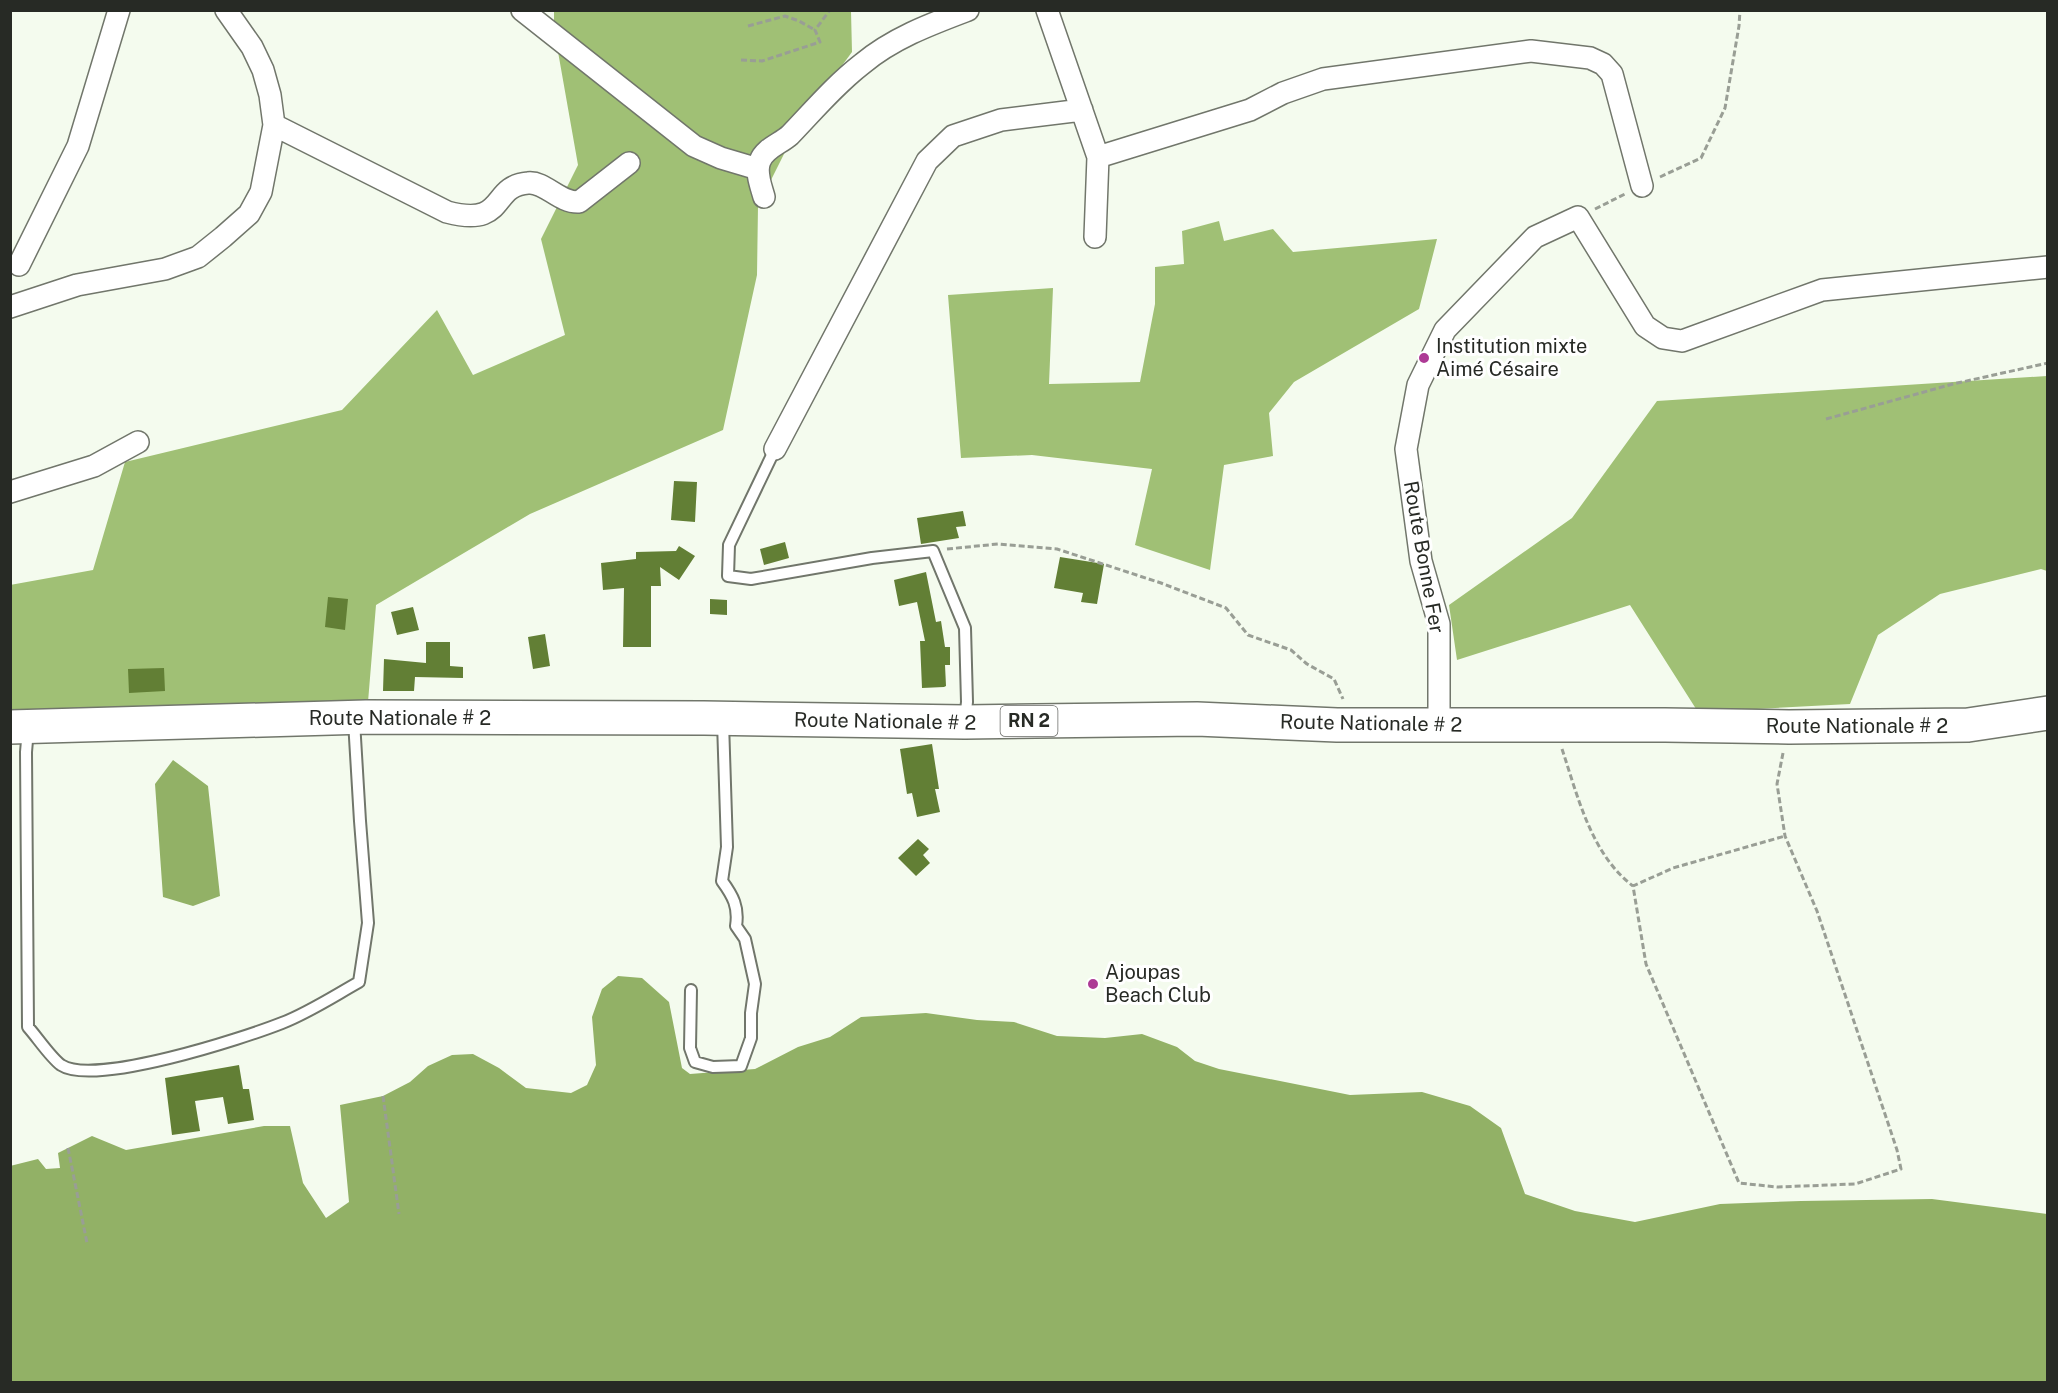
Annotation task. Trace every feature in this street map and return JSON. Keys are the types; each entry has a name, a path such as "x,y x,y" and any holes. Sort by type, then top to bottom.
{"main road":[{"name":"Route Nationale # 2","path":"20,726 354,718 723,718 965,722 1197,718 1355,725 1554,724 1789,727 1968,725 2048,713"}],"street":[{"path":"14,267 78,147 119,10"},
{"path":"10,307 77,285 165,268 198,257 249,214 261,192 274,125 270,95 263,70 252,47 225,10"},
{"path":"522,10 694,146 721,158 758,169"},
{"path":"764,197 758,169 760,160 765,152 790,135 822,99 863,63 893,43 930,24 968,10"},
{"path":"1047,10 1098,157 1095,237"},
{"path":"1098,157 1250,110 1284,93 1323,80 1531,51 1590,58 1603,64 1612,74 1642,186"},
{"path":"775,449 927,160 953,136 1001,120 1082,110"},
{"path":"274,125 447,212 460,216 483,215 491,210 510,189 519,184 531,182 565,200 579,202 629,163"},
{"path":"1578,218 1645,326 1663,338 1682,341 1822,290 2048,267"},
{"name":"Route Bonne Fer","path":"1438,724 1439,624 1421,561 1406,449 1418,385 1445,330 1535,237 1578,218"},
{"path":"10,492 94,465 138,442"}],"lane":[{"path":"775,449 729,545 728,576 751,579 872,558 933,551 965,628 967,702 965,722"},
{"path":"20,726 26,752 28,1027 62,1065 86,1072 155,1062 195,1052 284,1023 359,982 368,922 354,718"},
{"path":"691,990 690,1048 695,1062 713,1067 741,1066 751,1038 751,1013 755,984 745,939 736,926 738,912 732,895 722,881 727,847 723,718"}],"path":[{"path":"815,30 831,10"},
{"path":"1578,218 1701,158 1725,108 1740,10"},
{"path":"741,60 762,61 820,42 815,30 785,16 748,26"},
{"path":"1826,419 1953,384 2048,363"},
{"path":"933,551 998,544 1057,549 1161,583 1226,608 1248,635 1291,650 1308,664 1334,679 1355,725"},
{"path":"1554,724 1584,818 1608,861 1619,876 1633,886 1647,964 1739,1183 1777,1187 1855,1184 1901,1169 1897,1150 1817,911 1785,836 1777,784 1789,727"},
{"path":"1633,886 1673,868 1785,836"},
{"path":"383,1096 399,1214"},
{"path":"68,1148 87,1243"}],"shaded area":[{"path":"554,11 851,11 852,52 799,124 758,206 757,275 723,430 530,514 376,605 368,702 11,712 10,585 93,570 125,462 342,410 437,310 473,375 565,335 541,239 578,165 554,29"},
{"path":"1219,221 1224,241 1273,229 1293,252 1437,239 1419,309 1294,382 1269,413 1273,456 1224,465 1210,570 1135,545 1152,469 1032,455 961,458 948,295 1053,288 1049,384 1140,382 1155,304 1155,267 1184,264 1182,231"},
{"path":"2047,376 2047,571 2041,569 1940,594 1878,635 1850,704 1698,712 1630,605 1457,660 1449,605 1572,518 1657,401"},
{"path":"173,760 208,786 220,896 193,906 163,897 155,784"},
{"path":"618,976 642,978 669,1002 682,1068 690,1074 755,1069 798,1047 830,1037 861,1017 926,1013 1014,1022 1057,1036 1105,1038 1142,1034 1177,1047 1195,1061 1219,1069 1350,1095 1422,1092 1470,1106 1501,1128 1525,1194 1575,1211 1635,1222 1720,1204 1932,1199 2047,1214 2047,1382 11,1382 10,1166 38,1159 46,1169 60,1168 58,1153 92,1136 126,1150 264,1126 290,1126 303,1183 326,1218 349,1202 340,1105 383,1096 410,1082 428,1066 452,1055 473,1054 499,1068 526,1088 571,1093 587,1085 596,1065 592,1017 602,989"}],"building":[{"path":"674,481 697,482 695,522 671,520"},
{"path":"963,511 966,526 956,527 959,538 921,544 917,518"},
{"path":"785,542 789,558 764,565 760,549"},
{"path":"679,546 695,556 679,580 660,567 661,586 651,586 651,647 623,647 624,588 603,590 601,563 636,559 636,552 676,551"},
{"path":"1060,557 1104,564 1097,604 1081,602 1083,593 1054,588"},
{"path":"926,572 936,622 941,621 945,647 950,647 950,665 945,665 946,686 944,687 922,688 920,641 925,641 917,602 899,606 894,580"},
{"path":"328,597 348,599 345,630 325,627"},
{"path":"710,599 727,600 727,615 710,614"},
{"path":"413,607 419,630 397,635 391,612"},
{"path":"545,634 550,666 533,669 528,637"},
{"path":"426,642 450,642 450,666 463,667 463,678 415,677 414,691 383,691 384,659 426,663"},
{"path":"164,668 165,691 129,693 128,669"},
{"path":"932,744 939,789 935,789 940,812 917,817 912,793 907,794 900,749"},
{"path":"918,839 929,849 923,855 930,863 916,876 898,858"},
{"path":"239,1065 243,1089 249,1089 254,1120 228,1124 223,1097 195,1101 200,1131 172,1135 165,1078"}],"place":[{"name":"Institution mixte Aimé Césaire","path":"1424,358"},
{"name":"Ajoupas Beach Club","path":"1093,984"}]}
